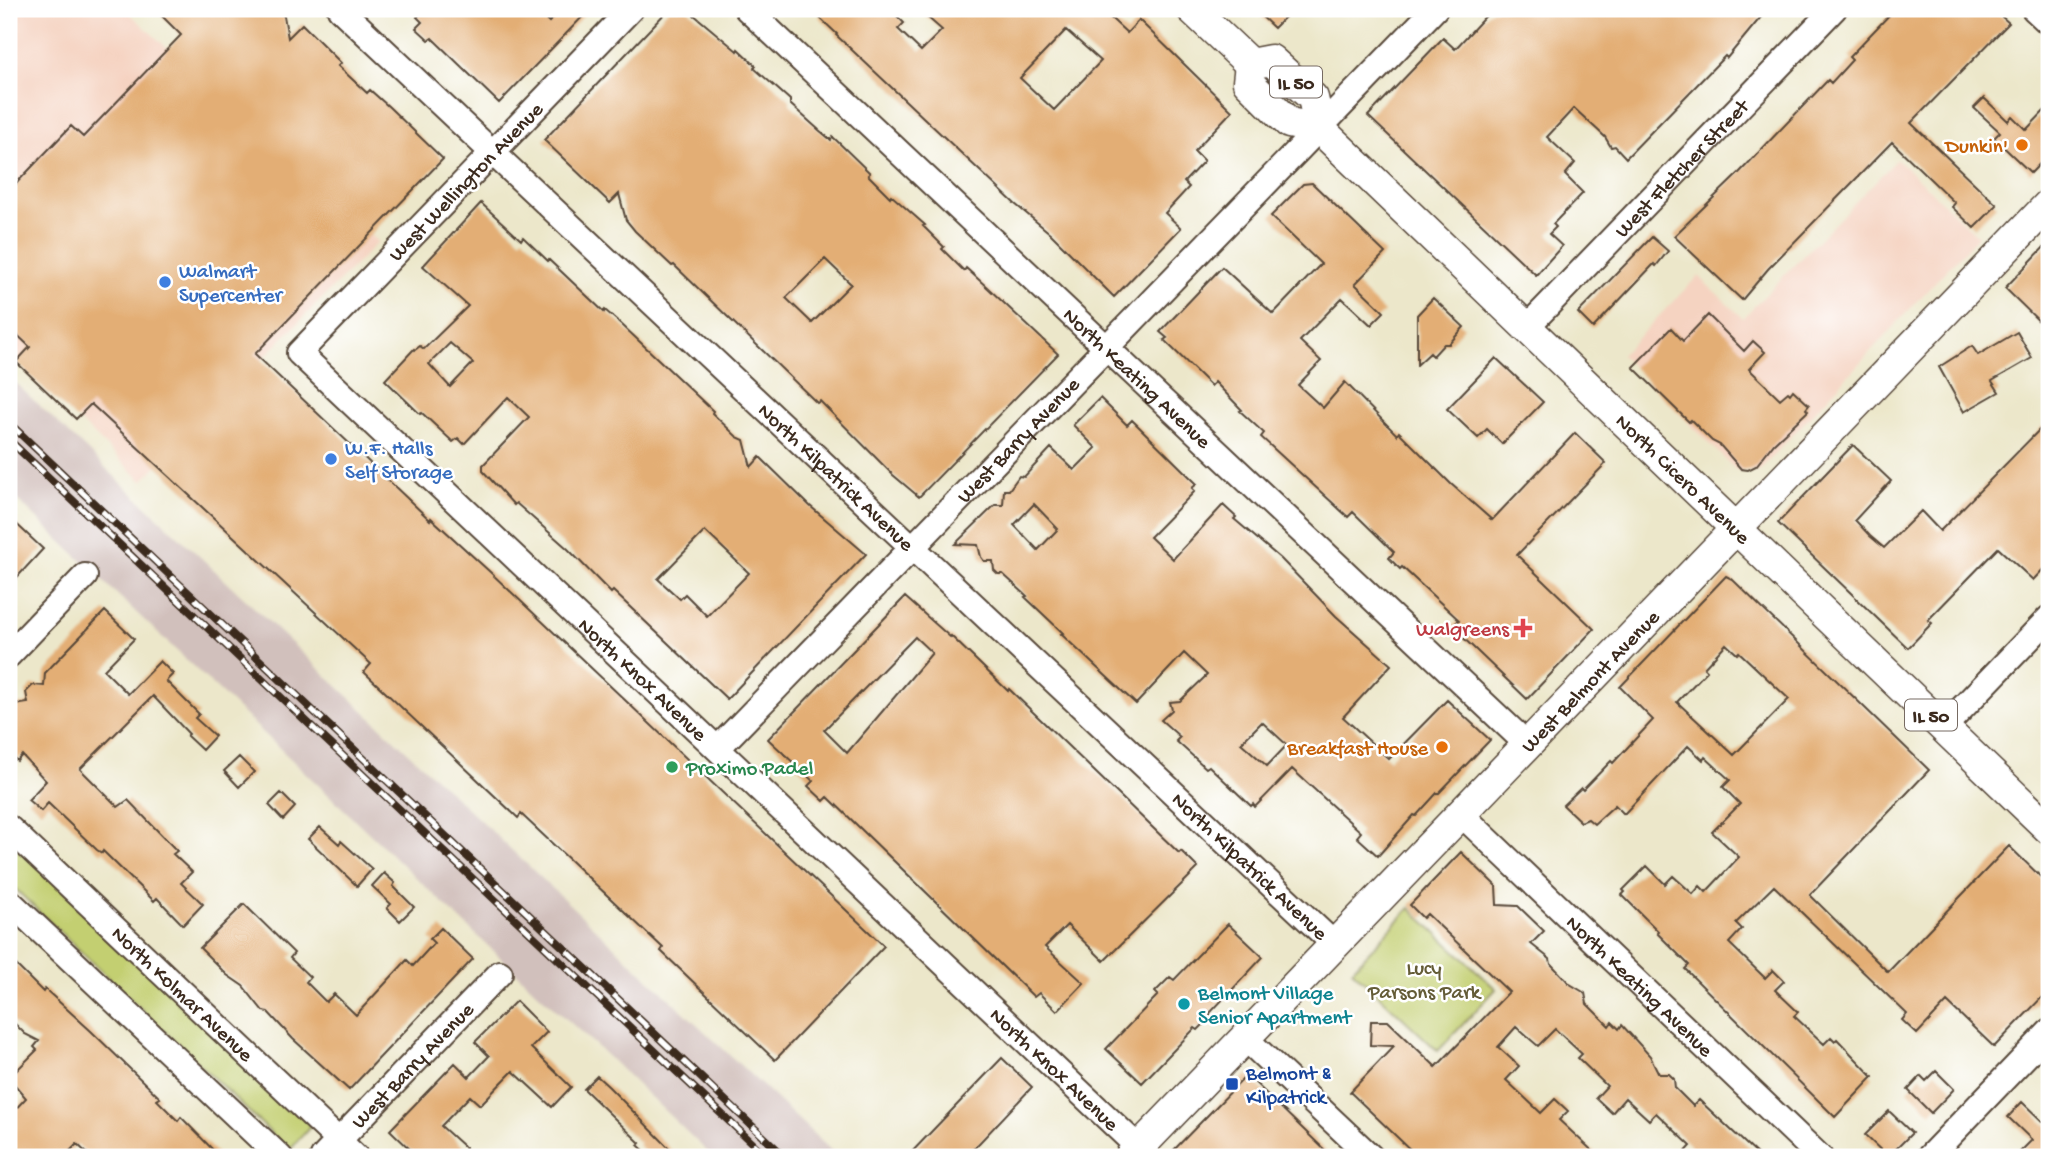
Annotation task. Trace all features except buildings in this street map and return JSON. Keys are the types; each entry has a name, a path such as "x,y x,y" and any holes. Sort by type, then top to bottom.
{"main road":[{"name":"North Cicero Avenue","path":"1192,9 1250,64 1248,82 1289,123 1320,129 2049,828"},
{"name":"West Belmont Avenue","path":"1135,1153 2049,204"}],"street":[{"name":"North Kilpatrick Avenue","path":"340,9 1335,945"},
{"name":"West Wellington Avenue","path":"299,353 631,9"},
{"name":"North Keating Avenue","path":"747,9 1528,745"},
{"name":"West Barry Avenue","path":"718,748 1435,9"},
{"name":"West Fletcher Street","path":"1528,326 1834,9"},
{"path":"2034,9 2049,23"},
{"name":"North Knox Avenue","path":"299,353 718,748 1135,1153"},
{"path":"9,655 85,576"},
{"path":"1944,727 2049,618"},
{"name":"North Keating Avenue","path":"1461,814 1820,1157"},
{"name":"North Kolmar Avenue","path":"9,828 339,1152"},
{"path":"9,901 281,1157"},
{"name":"West Barry Avenue","path":"339,1152 500,972"},
{"path":"1928,1157 2049,1032"},
{"path":"1245,1038 1371,1157"}],"shaded area":[{"name":"Walmart Supercenter","path":"9,9 125,9 378,242 142,481 9,353"},
{"path":"1897,159 1978,236 1759,471 1736,470 1621,355 1698,276 1743,318"},
{"path":"9,377 838,1157 713,1157 541,996 9,492"}],"green space":[{"path":"9,837 311,1126 289,1150 9,883"},
{"name":"Lucy Parsons Park","path":"1410,908 1496,989 1438,1051 1352,970"}],"railway":[{"path":"9,423 785,1157"},
{"path":"9,440 767,1157"}],"place":[{"name":"Dunkin'","path":"2022,145"},
{"name":"Walmart Supercenter","path":"165,282"},
{"name":"W.F. Halls Self Storage","path":"331,459"},
{"name":"Walgreens","path":"1523,628"},
{"name":"Breakfast House","path":"1442,747"},
{"name":"Proximo Padel","path":"672,767"},
{"name":"Belmont Village Senior Apartment","path":"1184,1004"},
{"name":"Belmont & Kilpatrick","path":"1232,1084"}]}
